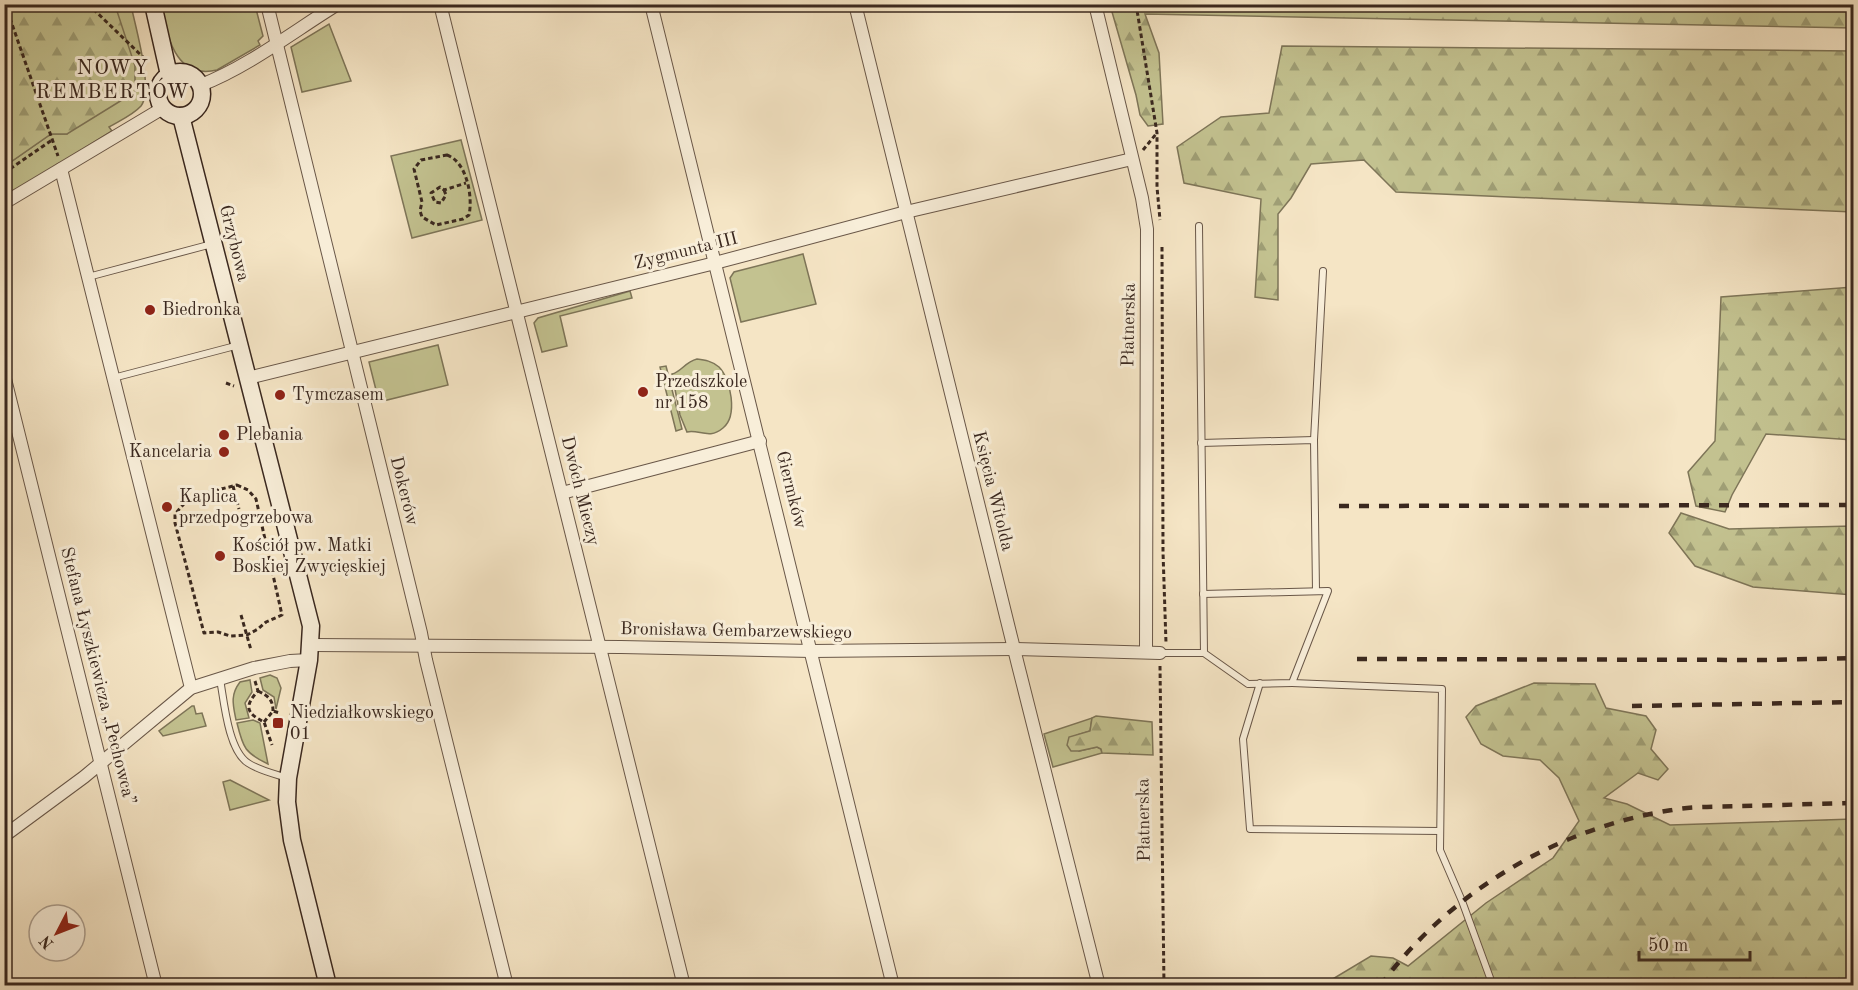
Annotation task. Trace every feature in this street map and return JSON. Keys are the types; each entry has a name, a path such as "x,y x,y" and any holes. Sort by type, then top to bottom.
{"street":[{"path":"153,4 169,75"},
{"name":"Dokerów","path":"267,4 507,986"},
{"path":"201,85 214,80 338,4"},
{"name":"Dwóch Mieczy","path":"440,4 602,648 684,986"},
{"name":"Giermków","path":"651,4 893,986"},
{"name":"Księcia Witolda","path":"855,4 1099,986"},
{"name":"Płatnerska","path":"1095,6 1147,229 1146,652"},
{"path":"186,73 195,77 201,85 202,96 198,107 189,114 182,116 172,114 163,108 159,90 169,75 186,73"},
{"path":"4,203 163,108"},
{"name":"Grzybowa","path":"182,116 311,626 310,652 288,778 287,802 292,840 328,986"},
{"name":"Zygmunta III","path":"248,378 715,263 906,212 1132,159"},
{"path":"4,836 101,763 191,688 62,169"},
{"name":"Stefana Łyszkiewicza „Pechowca”","path":"4,375 156,986"},
{"path":"562,493 760,441"},
{"name":"Bronisława Gembarzewskiego","path":"191,688 254,668 290,661 310,652 422,645 812,651 1014,649 1163,653"}],"lane":[{"path":"1199,226 1204,653"},
{"path":"88,277 213,243"},
{"path":"1316,591 1314,440 1323,271"},
{"path":"113,378 240,345"},
{"path":"1201,443 1314,440"},
{"path":"1203,594 1328,591 1292,683"},
{"path":"1163,653 1204,653 1248,684 1292,683 1443,689 1440,850 1462,902 1492,986"},
{"path":"220,678 234,745 240,755 246,762 259,769 288,778"},
{"path":"1260,683 1243,739 1250,829 1440,831"},
{"path":"1851,811 1854,847"}],"path":[{"path":"5,4 62,169"},
{"path":"88,4 144,58"},
{"path":"1155,7 1161,4"},
{"path":"1095,6 1333,4"},
{"path":"1377,4 1422,9 1560,4"},
{"path":"1419,4 1422,9"},
{"path":"1599,4 1854,10"},
{"path":"1137,6 1157,133 1156,186 1160,220"},
{"path":"1132,159 1157,133"},
{"path":"4,173 53,139"},
{"path":"447,155 453,157 461,167 466,183 471,200 469,215 463,219 440,225 432,224 422,217 420,211 422,202 414,170 421,160 447,155"},
{"path":"444,189 445,200 441,203 435,202 431,193 440,187 444,189 466,183"},
{"name":"Płatnerska","path":"1161,243 1164,986"},
{"path":"237,485 248,490 256,499 282,615 266,622 258,630 247,635 204,633 175,523 175,514 186,500 237,485"},
{"path":"234,486 239,509"},
{"path":"241,615 250,650"},
{"path":"255,679 258,691 269,697 273,703 273,711 264,722"},
{"path":"258,691 250,700 248,709 252,716 264,722 272,745"},
{"path":"273,711 280,713"}],"green space":[{"path":"5,4 115,5 135,66 135,92 67,134 51,134 5,166"},
{"path":"1853,4 1853,28 1145,14 1159,53 1163,124 1148,126 1140,115 1110,5"},
{"path":"115,5 131,5 145,72 144,98 141,106 109,127 112,131 5,198 5,166 51,134 67,134 118,21"},
{"path":"160,5 255,5 263,36 258,41 260,45 217,70 203,71 191,68 182,62 175,52"},
{"path":"329,24 351,81 302,92 291,47"},
{"path":"1282,46 1853,51 1853,212 1396,192 1364,160 1311,164 1291,198 1278,214 1278,300 1255,297 1261,199 1184,183 1177,147 1221,117 1269,113"},
{"path":"461,140 482,220 412,238 391,156"},
{"path":"803,254 816,304 741,322 730,278 734,272"},
{"path":"1853,287 1853,440 1766,434 1725,512 1696,506 1688,472 1715,441 1721,297"},
{"path":"630,291 632,298 560,316 567,346 542,352 534,323 538,318"},
{"path":"438,345 448,385 379,402 369,362"},
{"path":"697,359 706,360 719,367 727,380 731,398 728,422 723,428 709,434 687,432 680,415 672,374"},
{"path":"666,366 682,429 676,431 660,367"},
{"path":"1681,513 1729,529 1853,526 1853,595 1753,587 1695,566 1669,533"},
{"path":"270,675 277,678 281,688 276,709 274,697 263,690 260,678"},
{"path":"250,680 252,692 245,703 249,718 236,720 233,705 235,691 240,682"},
{"path":"1534,683 1595,684 1606,708 1646,716 1656,730 1651,749 1668,769 1658,780 1638,773 1604,798 1627,804 1670,825 1853,819 1853,985 1384,985 1385,982 1376,985 1321,986 1371,956 1393,958 1408,966 1486,903 1553,858 1579,821 1559,778 1540,760 1503,756 1481,744 1466,717 1476,706"},
{"path":"192,706 196,714 202,713 206,726 163,736 159,731"},
{"path":"1096,716 1152,722 1153,755 1102,753 1097,747 1071,751 1067,745 1069,737 1090,731 1092,718"},
{"path":"1092,718 1090,731 1077,735 1079,751 1097,747 1102,753 1053,767 1044,734"},
{"path":"253,720 260,723 268,764 250,753 241,738 237,723"},
{"path":"230,780 269,800 230,810 223,782"}],"railway":[{"path":"1339,506 1854,505"},
{"path":"1357,659 1770,660 1854,658"},
{"path":"1632,706 1854,702"},
{"path":"1380,986 1408,952 1439,921 1472,894 1547,849 1588,832 1629,819 1680,809 1854,803"}],"place":[{"name":"Biedronka","path":"150,310"},
{"name":"Przedszkole nr 158","path":"643,392"},
{"name":"Tymczasem","path":"280,395"},
{"name":"Plebania","path":"224,435"},
{"name":"Kancelaria","path":"224,452"},
{"name":"Kaplica przedpogrzebowa","path":"167,507"},
{"name":"Kościół pw. Matki Boskiej Zwycięskiej","path":"220,556"},
{"name":"Niedziałkowskiego 01","path":"278,723"}],"district":[{"name":"NOWY REMBERTÓW","path":"113,80"}]}
